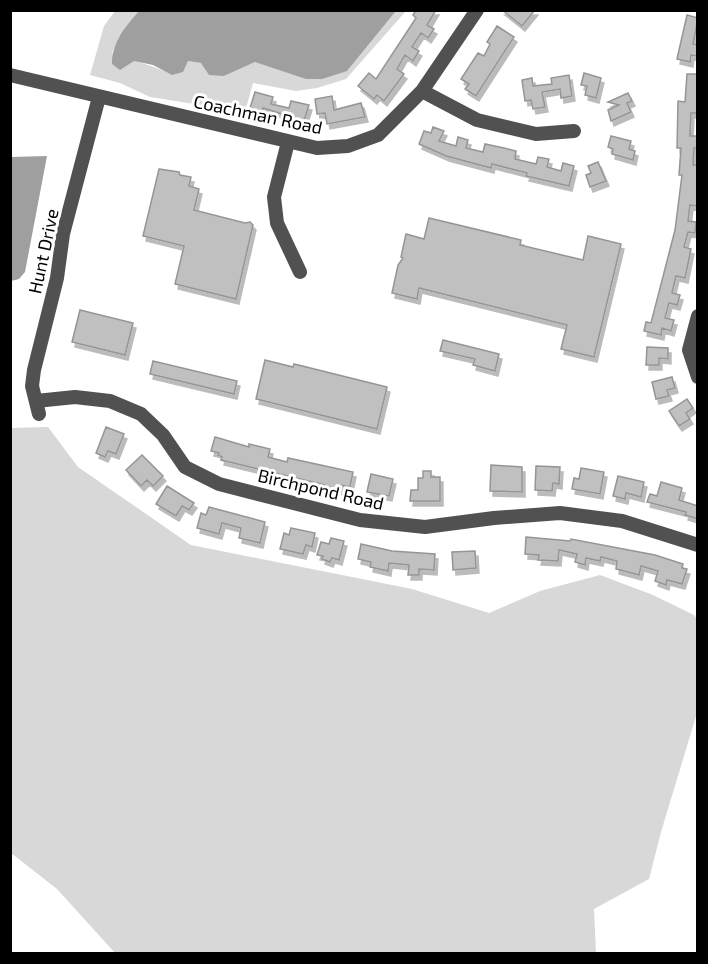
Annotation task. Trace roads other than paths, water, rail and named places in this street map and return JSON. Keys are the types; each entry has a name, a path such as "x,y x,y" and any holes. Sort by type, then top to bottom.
{"street":[{"name":"Coachman Road","path":"10,75 316,148 348,146 378,135 422,91 477,10"},
{"path":"422,91 477,120 536,134 574,131"},
{"name":"Hunt Drive","path":"38,408 32,386 34,370 57,278 63,234 99,97"},
{"path":"288,142 274,197 277,223 300,272"},
{"path":"698,316 689,350 698,377"},
{"name":"Birchpond Road","path":"38,408 75,397 110,401 141,414 163,435 185,467 219,484 360,520 425,527 494,518 560,513 622,521 698,545"}]}
